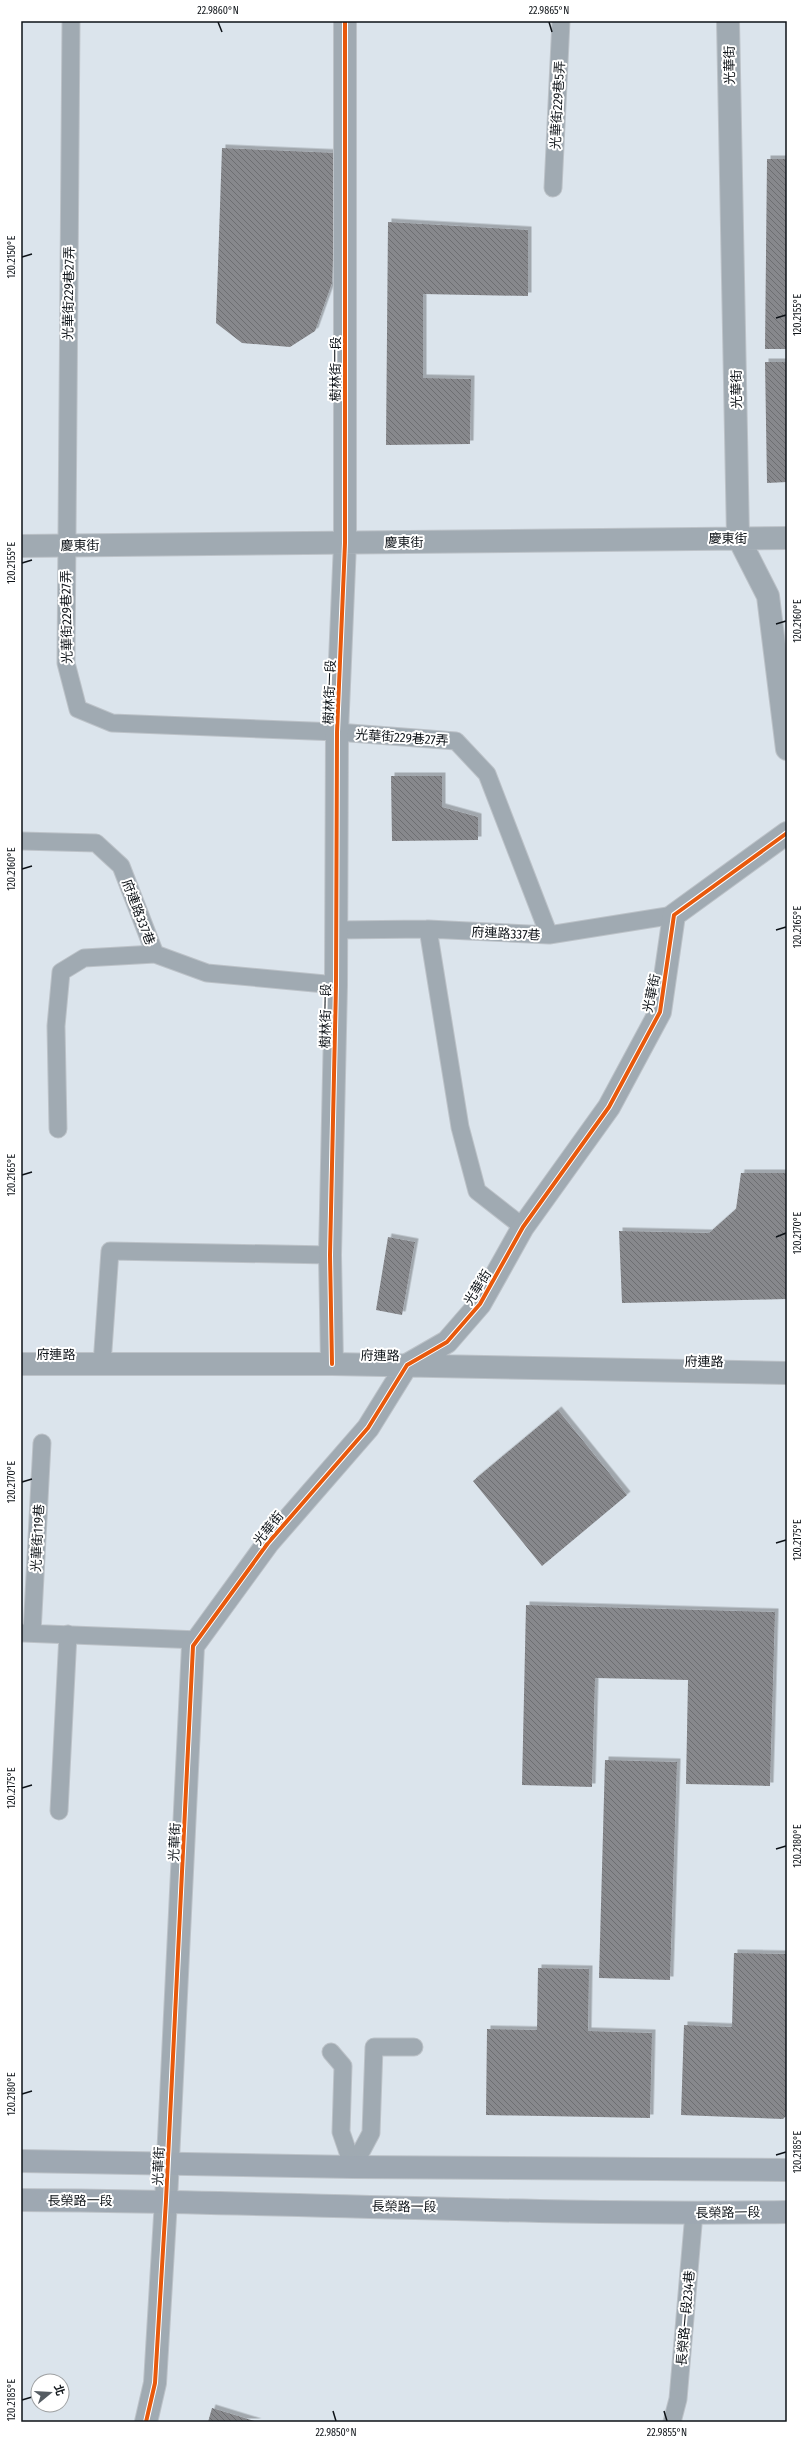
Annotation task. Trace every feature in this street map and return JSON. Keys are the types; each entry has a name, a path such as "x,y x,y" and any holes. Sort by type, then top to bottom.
{"street":[{"name":"樹林街一段","path":"332,1364 330,1255 336,985 337,732 345,542 345,21"},
{"name":"光華街","path":"728,21 738,537 768,596 787,749"},
{"name":"慶東街","path":"21,546 738,537 787,538"},
{"path":"674,915 787,833"},
{"name":"光華街","path":"146,2422 155,2383 168,2164 193,1646 199,1640 268,1543 368,1428 407,1365 447,1342 480,1304 523,1227 609,1107 660,1012 674,915"},
{"name":"府連路","path":"21,1364 332,1364 787,1373"},
{"path":"21,2161 353,2167 787,2170"},
{"name":"長榮路一段","path":"21,2200 166,2200 694,2213 787,2212"}],"lane":[{"name":"光華街229巷27弄","path":"71,21 65,545 66,663 78,709 112,723 337,732 456,741 487,774 550,935"},
{"name":"光華街229巷5弄","path":"553,188 561,21"},
{"name":"府連路337巷","path":"21,841 96,843 121,866 155,954 207,973 336,985"},
{"name":"府連路337巷","path":"336,930 428,928 550,935 674,915"},
{"path":"428,928 460,1127 477,1191 523,1227"},
{"path":"58,1129 56,1026 61,972 84,958 155,954"},
{"path":"102,1364 110,1251 330,1255"},
{"name":"光華街119巷","path":"42,1443 26,1633 199,1640"},
{"path":"60,1811 68,1634"},
{"path":"353,2167 371,2133 374,2047 414,2048"},
{"path":"331,2052 343,2066 341,2132 353,2167"},
{"name":"長榮路一段234巷","path":"672,2422 678,2399 694,2213"}],"building":[{"path":"222,148 337,153 332,283 315,331 290,347 242,343 216,323"},
{"path":"767,159 787,159 787,349 765,349"},
{"path":"388,222 528,230 528,296 423,294 423,378 471,379 470,444 386,445"},
{"path":"765,362 787,362 787,482 767,483"},
{"path":"391,776 442,776 442,807 478,817 478,840 392,841"},
{"path":"741,1173 787,1173 787,1299 622,1303 619,1231 709,1233 736,1209"},
{"path":"388,1237 415,1242 402,1315 376,1310"},
{"path":"558,1410 627,1495 542,1566 473,1481"},
{"path":"526,1605 775,1612 770,1786 686,1784 688,1680 595,1678 592,1787 522,1785"},
{"path":"605,1760 677,1762 670,1980 599,1978"},
{"path":"734,1953 787,1954 787,2115 783,2119 681,2115 684,2025 732,2027"},
{"path":"538,1968 589,1969 588,2031 652,2033 650,2118 486,2115 487,2029 537,2030"},
{"path":"212,2408 258,2422 208,2422"}],"cycle path":[{"path":"332,1364 330,1255 336,985 337,732 345,543 345,21"},
{"path":"146,2422 155,2383 166,2200 193,1646 268,1543 368,1428 407,1365 447,1342 480,1304 523,1227 609,1107 660,1012 674,915 787,833"}]}
